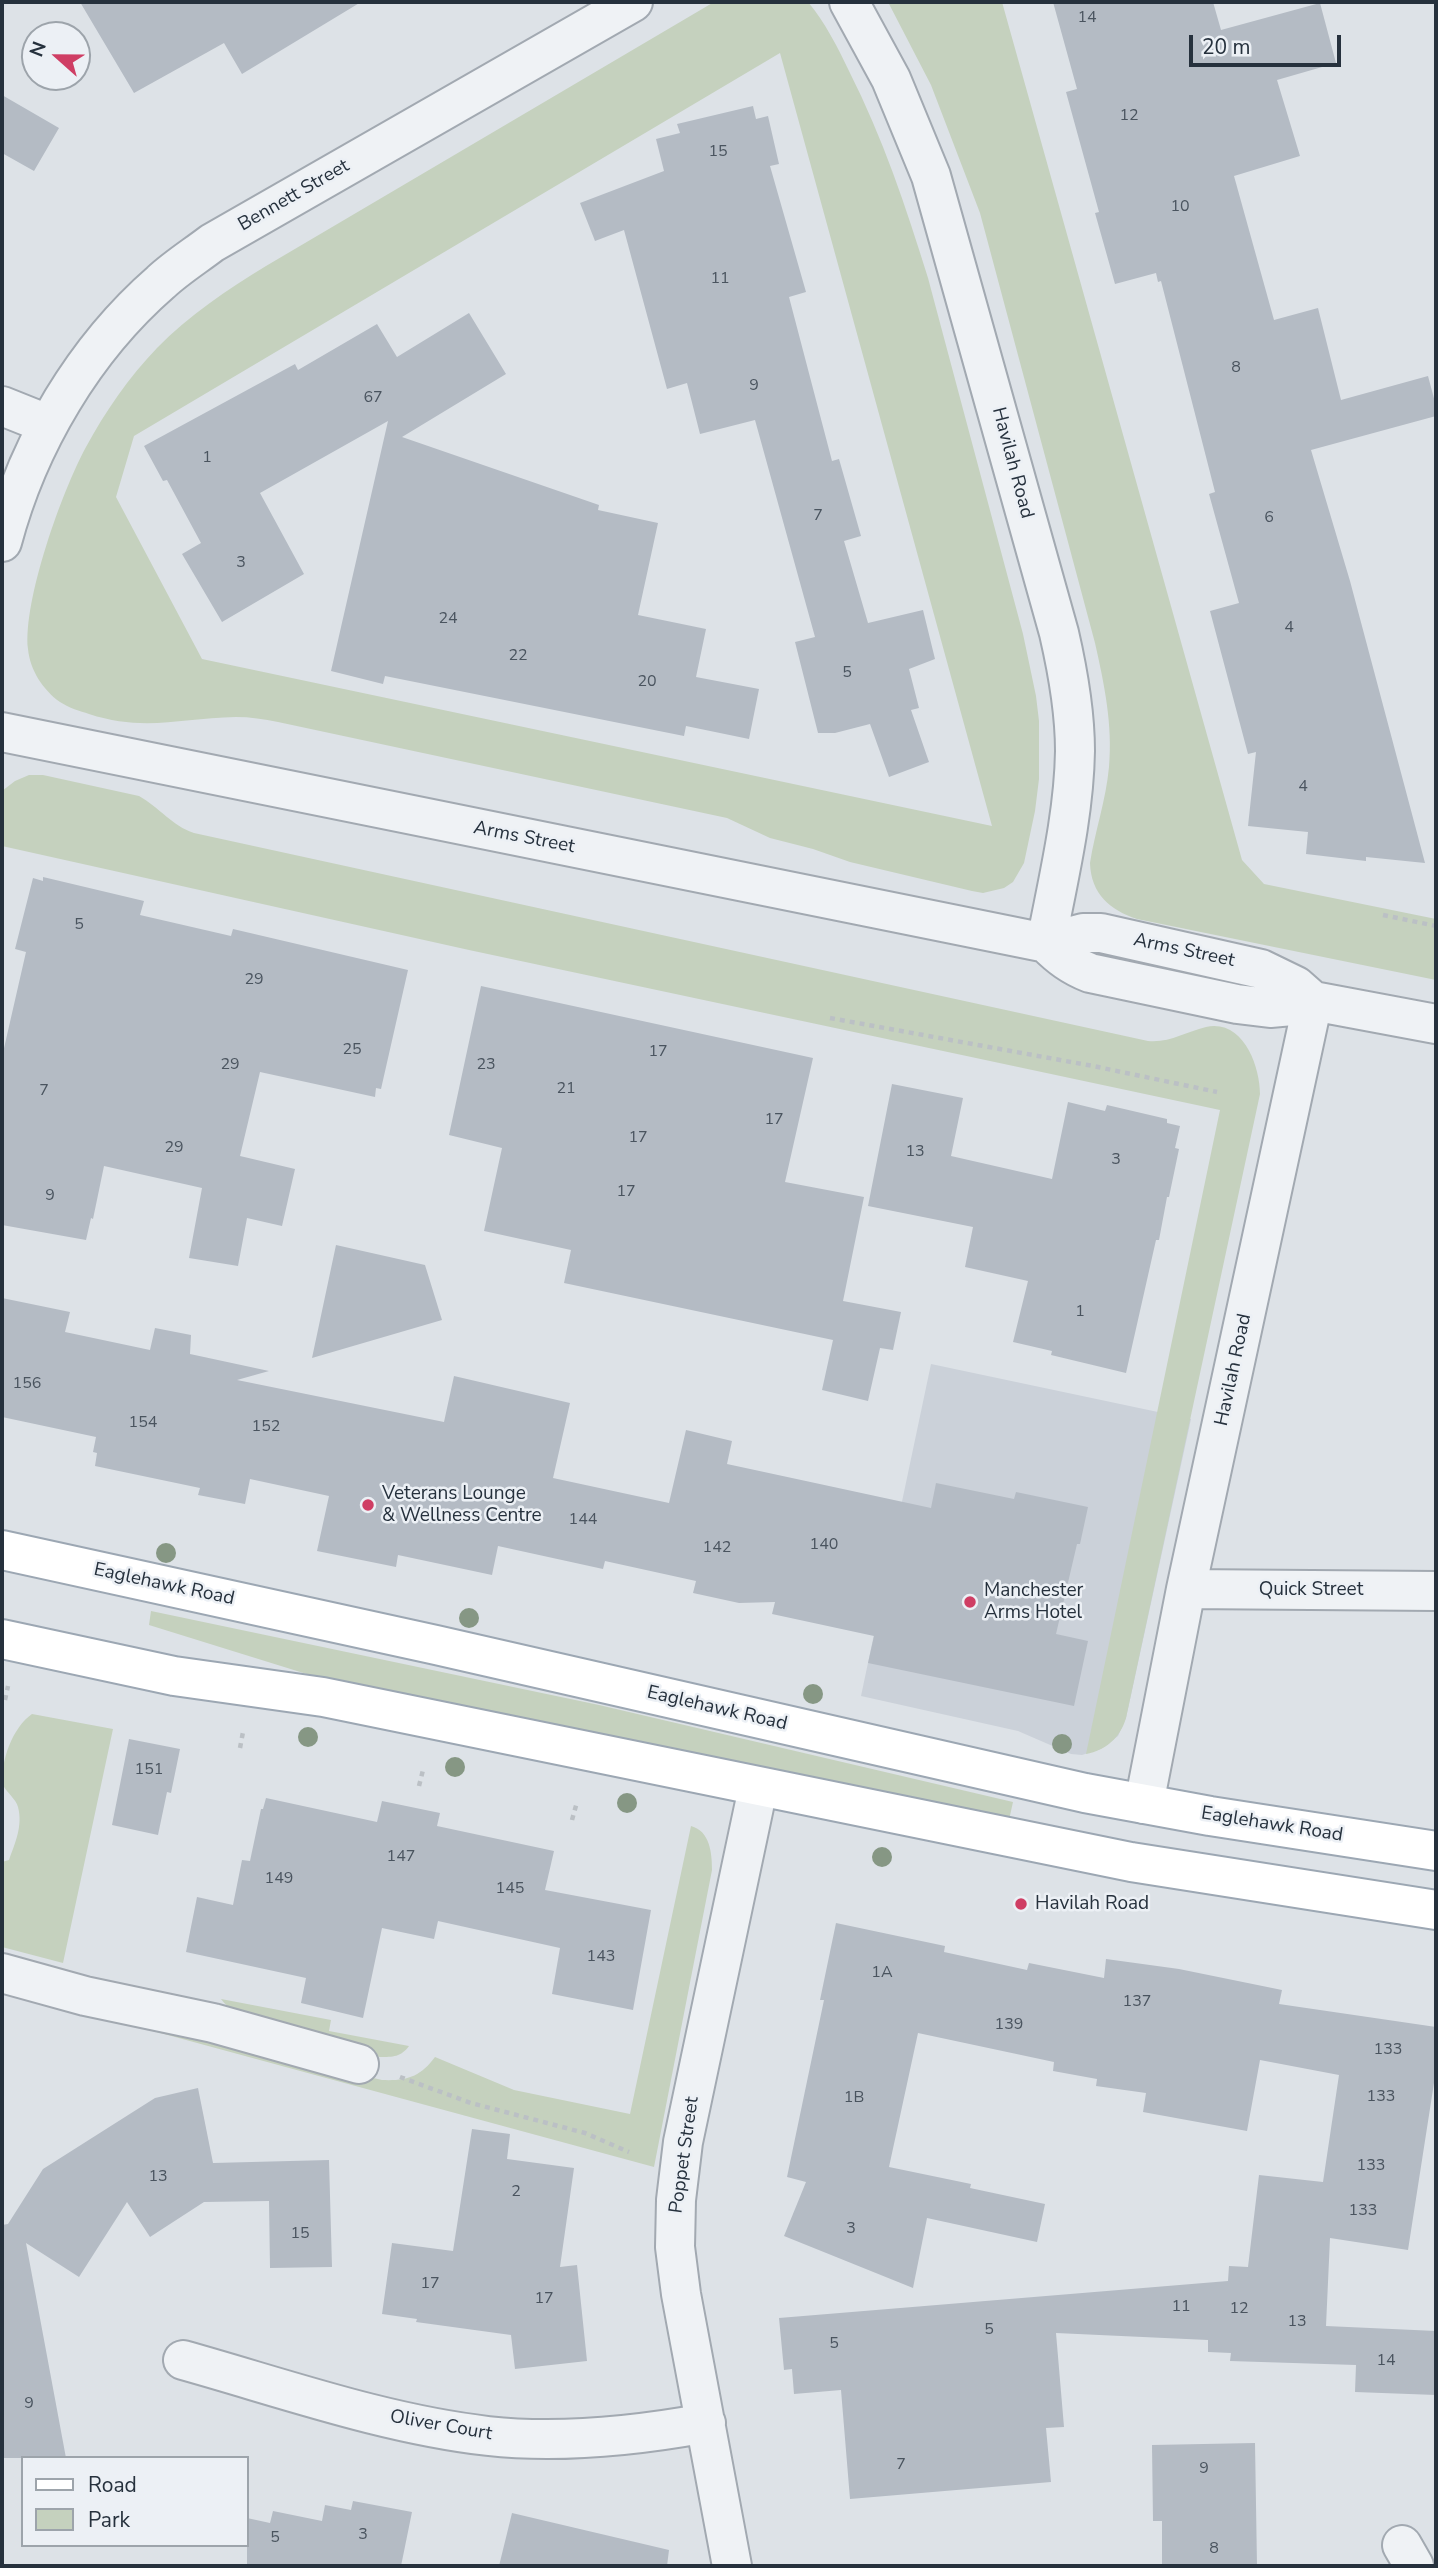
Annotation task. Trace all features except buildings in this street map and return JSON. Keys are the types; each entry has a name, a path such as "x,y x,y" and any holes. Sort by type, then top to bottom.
{"main road":[{"name":"Eaglehawk Road","path":"2,1550 450,1648 1084,1793 1436,1851"},
{"path":"2,1639 174,1676 323,1697 758,1788 1131,1862 1436,1910"},
{"name":"Havilah Road","path":"1131,1862 1144,1804"}],"street":[{"name":"Bennett Street","path":"2,542 47,424 100,348 161,282 212,243 633,2"},
{"name":"Havilah Road","path":"849,2 891,79 931,176 1068,671 1074,740 1072,795 1046,943"},
{"path":"2,406 47,424"},
{"name":"Arms Street","path":"2,732 1046,943 1083,933 1101,933 1242,964 1279,975 1313,1001 1436,1024"},
{"name":"Havilah Road","path":"1144,1804 1186,1590 1313,1001"},
{"name":"Quick Street","path":"1186,1590 1436,1591"},
{"name":"Poppet Street","path":"732,2566 681,2294 675,2247 676,2200 683,2142 758,1788"},
{"path":"2,1973 85,1996 213,2023 359,2064"},
{"name":"Oliver Court","path":"183,2360 376,2415 426,2427 491,2436 618,2437 706,2423"}],"path":[{"path":"1382,915 1436,926"},
{"path":"830,1018 1093,1066 1217,1092"},
{"path":"240,1748 243,1731"},
{"path":"419,1786 423,1770"},
{"path":"572,1820 577,1802"},
{"path":"359,2064 471,2103 585,2133 629,2152"}],"shaded area":[{"path":"931,1364 1191,1419 1126,1718 1118,1736 1101,1749 1082,1755 1071,1754 1018,1731 861,1696"}],"green space":[{"path":"714,2 808,2 831,35 861,96 902,199 928,278 1023,634 1039,721 1039,779 1024,863 1013,882 1004,888 983,893 972,891 850,862 770,838 727,818 273,721 236,717 162,723 127,722 78,710 54,697 38,679 31,664 28,628 46,546 76,466 109,408 157,348 209,304 266,266","holes":["780,53 992,826 202,659 116,497 134,436"]},
{"path":"888,2 1002,2 1242,860 1264,884 1436,919 1436,980 1137,919 1118,911 1098,892 1090,863 1108,779 1110,736 1095,643 980,213 931,85"},
{"path":"29,775 43,775 139,796 179,826 194,833 1148,1041 1163,1040 1206,1027 1219,1026 1239,1037 1253,1058 1260,1094 1126,1718 1116,1737 1100,1750 1086,1754 1220,1110 469,950 2,846 2,791"},
{"path":"151,1611 599,1705 1013,1802 1009,1820 326,1680 149,1625"},
{"path":"32,1714 113,1729 63,1963 2,1947 2,1862 9,1860 20,1821 17,1804 3,1785 4,1766 9,1745 19,1727"},
{"path":"691,1826 706,1838 712,1870 654,2167 153,2031 164,2029 382,2080 399,2080 412,2076 424,2069 435,2057 514,2090 630,2114"},
{"path":"221,1999 331,2020 329,2031 409,2046 396,2056 380,2057 294,2037 251,2021"}],"place":[{"name":"Veterans Lounge & Wellness Centre","path":"368,1505"},
{"name":"Manchester Arms Hotel","path":"970,1602"},
{"name":"Havilah Road","path":"1021,1904"}]}
